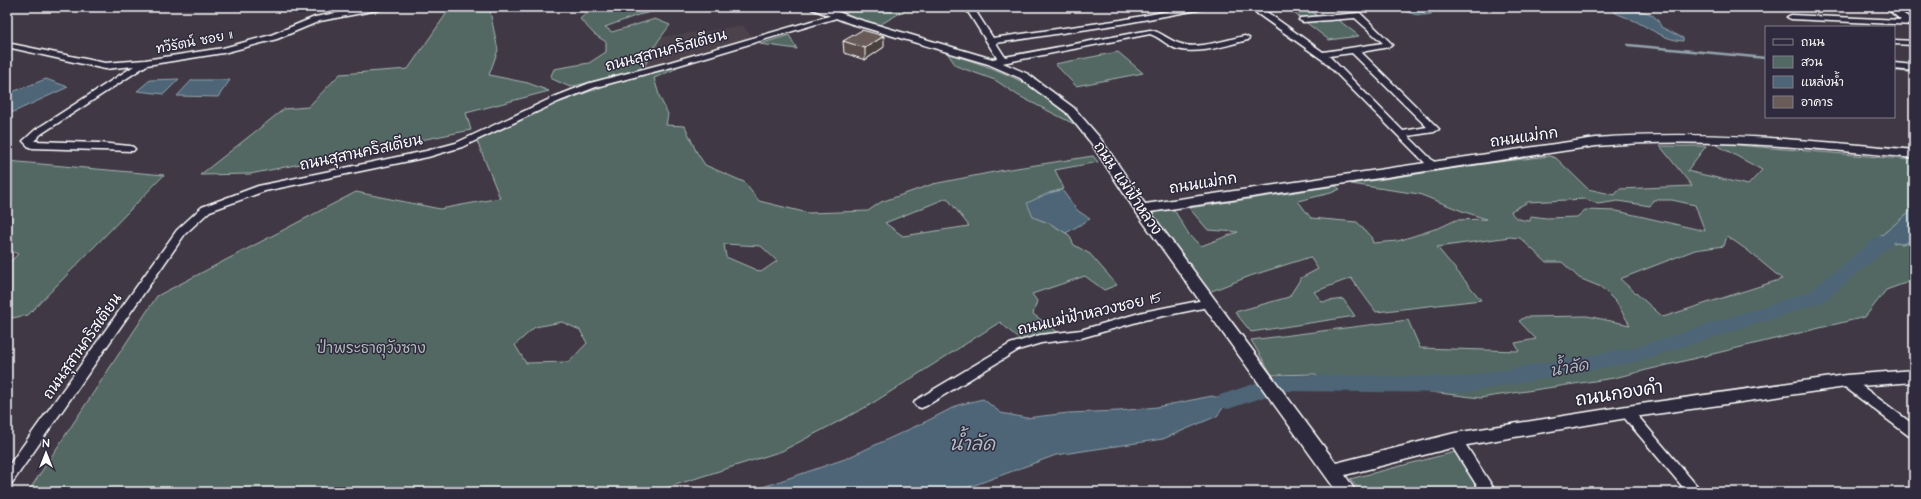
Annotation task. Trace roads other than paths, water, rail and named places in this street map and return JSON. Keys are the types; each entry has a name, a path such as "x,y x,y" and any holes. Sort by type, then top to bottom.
{"street":[{"name":"ทวีรัตน์ ซอย 11","path":"7,46 105,66 145,63 223,50 274,37 318,19 383,7"},
{"name":"ถนน แม่ฟ้าหลวง","path":"816,7 839,16 997,60 1028,79 1070,110 1096,141 1141,209 1333,472 1343,490"},
{"path":"969,7 991,42 997,60 1150,32 1156,33 1178,46 1188,48 1245,38"},
{"path":"991,42 1121,22 1203,7"},
{"path":"1889,7 1913,24"},
{"path":"1258,10 1322,55 1433,166"},
{"path":"1304,20 1356,15 1389,45 1322,55"},
{"name":"ถนนสุสานคริสเตียน","path":"7,479 180,232 206,209 262,188 428,154 459,145 557,99 593,85 673,64 839,16"},
{"path":"1791,17 1913,24"},
{"path":"1895,42 1914,43"},
{"path":"1354,50 1434,129 1401,134"},
{"path":"130,149 100,146 39,146 32,145 28,141 38,132 145,63"},
{"path":"1895,66 1914,68"},
{"name":"ถนนแม่กก","path":"1141,209 1596,142 1664,137 1784,142 1914,154"},
{"name":"ถนนแม่ฟ้าหลวงซอย 15","path":"921,403 1014,347 1040,339 1081,334 1143,316 1209,303"},
{"name":"ถนนกองคำ","path":"1333,472 1454,440 1627,412 1846,381 1914,376"},
{"path":"1846,381 1914,432"},
{"path":"1627,412 1696,492"},
{"path":"1454,440 1489,492"}],"water":[{"path":"1407,7 1427,7 1432,11 1431,14 1418,15 1405,11"},
{"path":"1618,8 1644,12 1654,16 1661,27 1683,38 1683,41 1665,37 1637,22 1619,15 1614,12 1614,9"},
{"path":"46,79 68,87 7,115 7,94"},
{"path":"179,79 164,94 137,91 150,80"},
{"path":"192,80 230,80 218,97 177,96"},
{"path":"1062,190 1077,210 1090,219 1066,233 1051,224 1033,217 1027,203 1049,193"},
{"path":"1914,208 1914,240 1902,244 1876,240"},
{"name":"น้ำลัด","path":"1212,396 1228,401 1217,416 1163,439 1056,455 956,492 748,492 845,459 958,405 983,399 1001,413 1026,418 1068,413 1119,411 1157,407"}],"waterway":[{"path":"1628,45 1765,58"},
{"path":"1895,70 1914,72"},
{"name":"น้ำลัด","path":"1228,401 1281,383 1463,385 1636,355 1816,297 1884,241"}],"park label":[{"name":"ป่าพระธาตุวังซาง","path":"371,348"}]}
